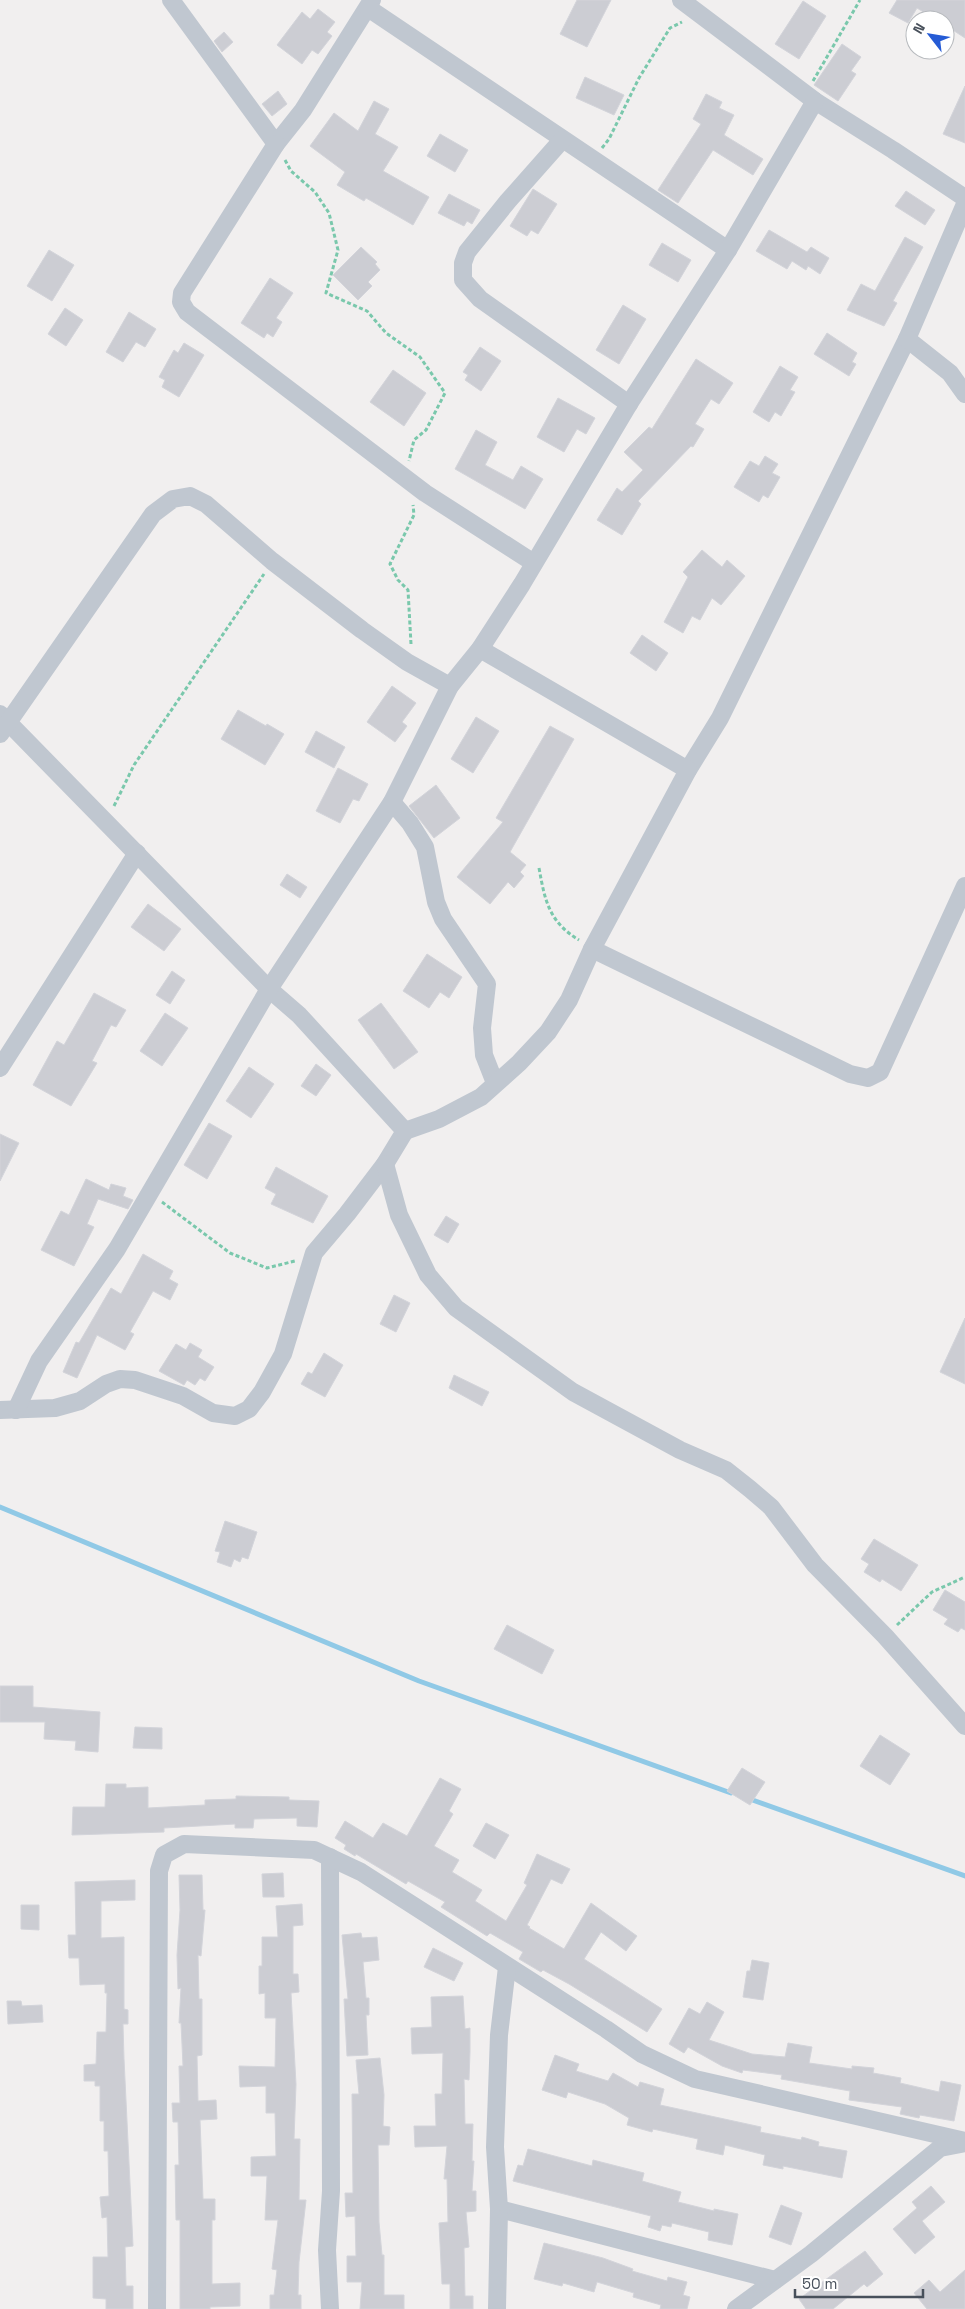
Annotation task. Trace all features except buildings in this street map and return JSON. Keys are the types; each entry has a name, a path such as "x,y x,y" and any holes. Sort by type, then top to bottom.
{"street":[{"path":"171,0 276,144"},
{"path":"681,0 810,97 965,198"},
{"path":"534,563 425,493 186,312 181,302 182,293 276,144 303,110 370,4 562,140 728,250"},
{"path":"8,1410 39,1361 117,1249 269,989 392,802 450,686 480,649 534,563 628,404 728,250 810,97"},
{"path":"562,140 508,200 467,252 463,263 463,280 480,299 628,404"},
{"path":"8,1410 55,1408 80,1401 106,1384 120,1379 135,1380 183,1396 213,1413 235,1416 249,1409 262,1392 283,1354 314,1252 347,1214 385,1164 405,1131 438,1119 481,1097 519,1063 548,1032 569,1000 592,949 688,770 720,718 907,338 965,204"},
{"path":"907,338 950,374 965,394"},
{"path":"405,1131 299,1015 269,989 106,822 2,723 153,514 174,499 190,496 206,504 272,561 407,662 431,678 450,686"},
{"path":"480,649 688,770"},
{"path":"392,802 410,823 425,848 436,902 443,920 487,984 482,1028 484,1055 495,1083"},
{"path":"0,1068 137,853"},
{"path":"592,949 850,1074 868,1078 880,1072 965,886"},
{"path":"385,1164 399,1215 428,1275 456,1308 573,1392 680,1450 726,1470 772,1507 815,1565 885,1636 965,1726"},
{"path":"158,2309 158,1871 164,1855 184,1844 314,1850 360,1872 642,2054 695,2079 965,2142"},
{"path":"330,1857 331,2191 327,2250 330,2309"},
{"path":"497,2309 499,2209 496,2147 499,2035 507,1967"},
{"path":"736,2309 811,2254 940,2148 965,2142"},
{"path":"499,2209 774,2280"}],"path":[{"path":"810,97 860,0"},
{"path":"593,160 609,139 639,78 670,28 701,14"},
{"path":"276,144 291,171 315,192 329,213 338,250 326,293 367,311 386,333 420,356 445,393 426,430 414,440 413,454 408,464"},
{"path":"407,662 411,641 408,590 398,580 390,564 414,515 415,491 425,493"},
{"path":"106,822 134,765 272,561"},
{"path":"539,868 546,905 563,931 592,949"},
{"path":"149,1193 182,1215 230,1253 267,1268 299,1260 314,1252"},
{"path":"885,1636 932,1592 965,1577"}],"waterway":[{"path":"0,1507 419,1681 731,1793"},
{"path":"747,1798 965,1876"}]}
